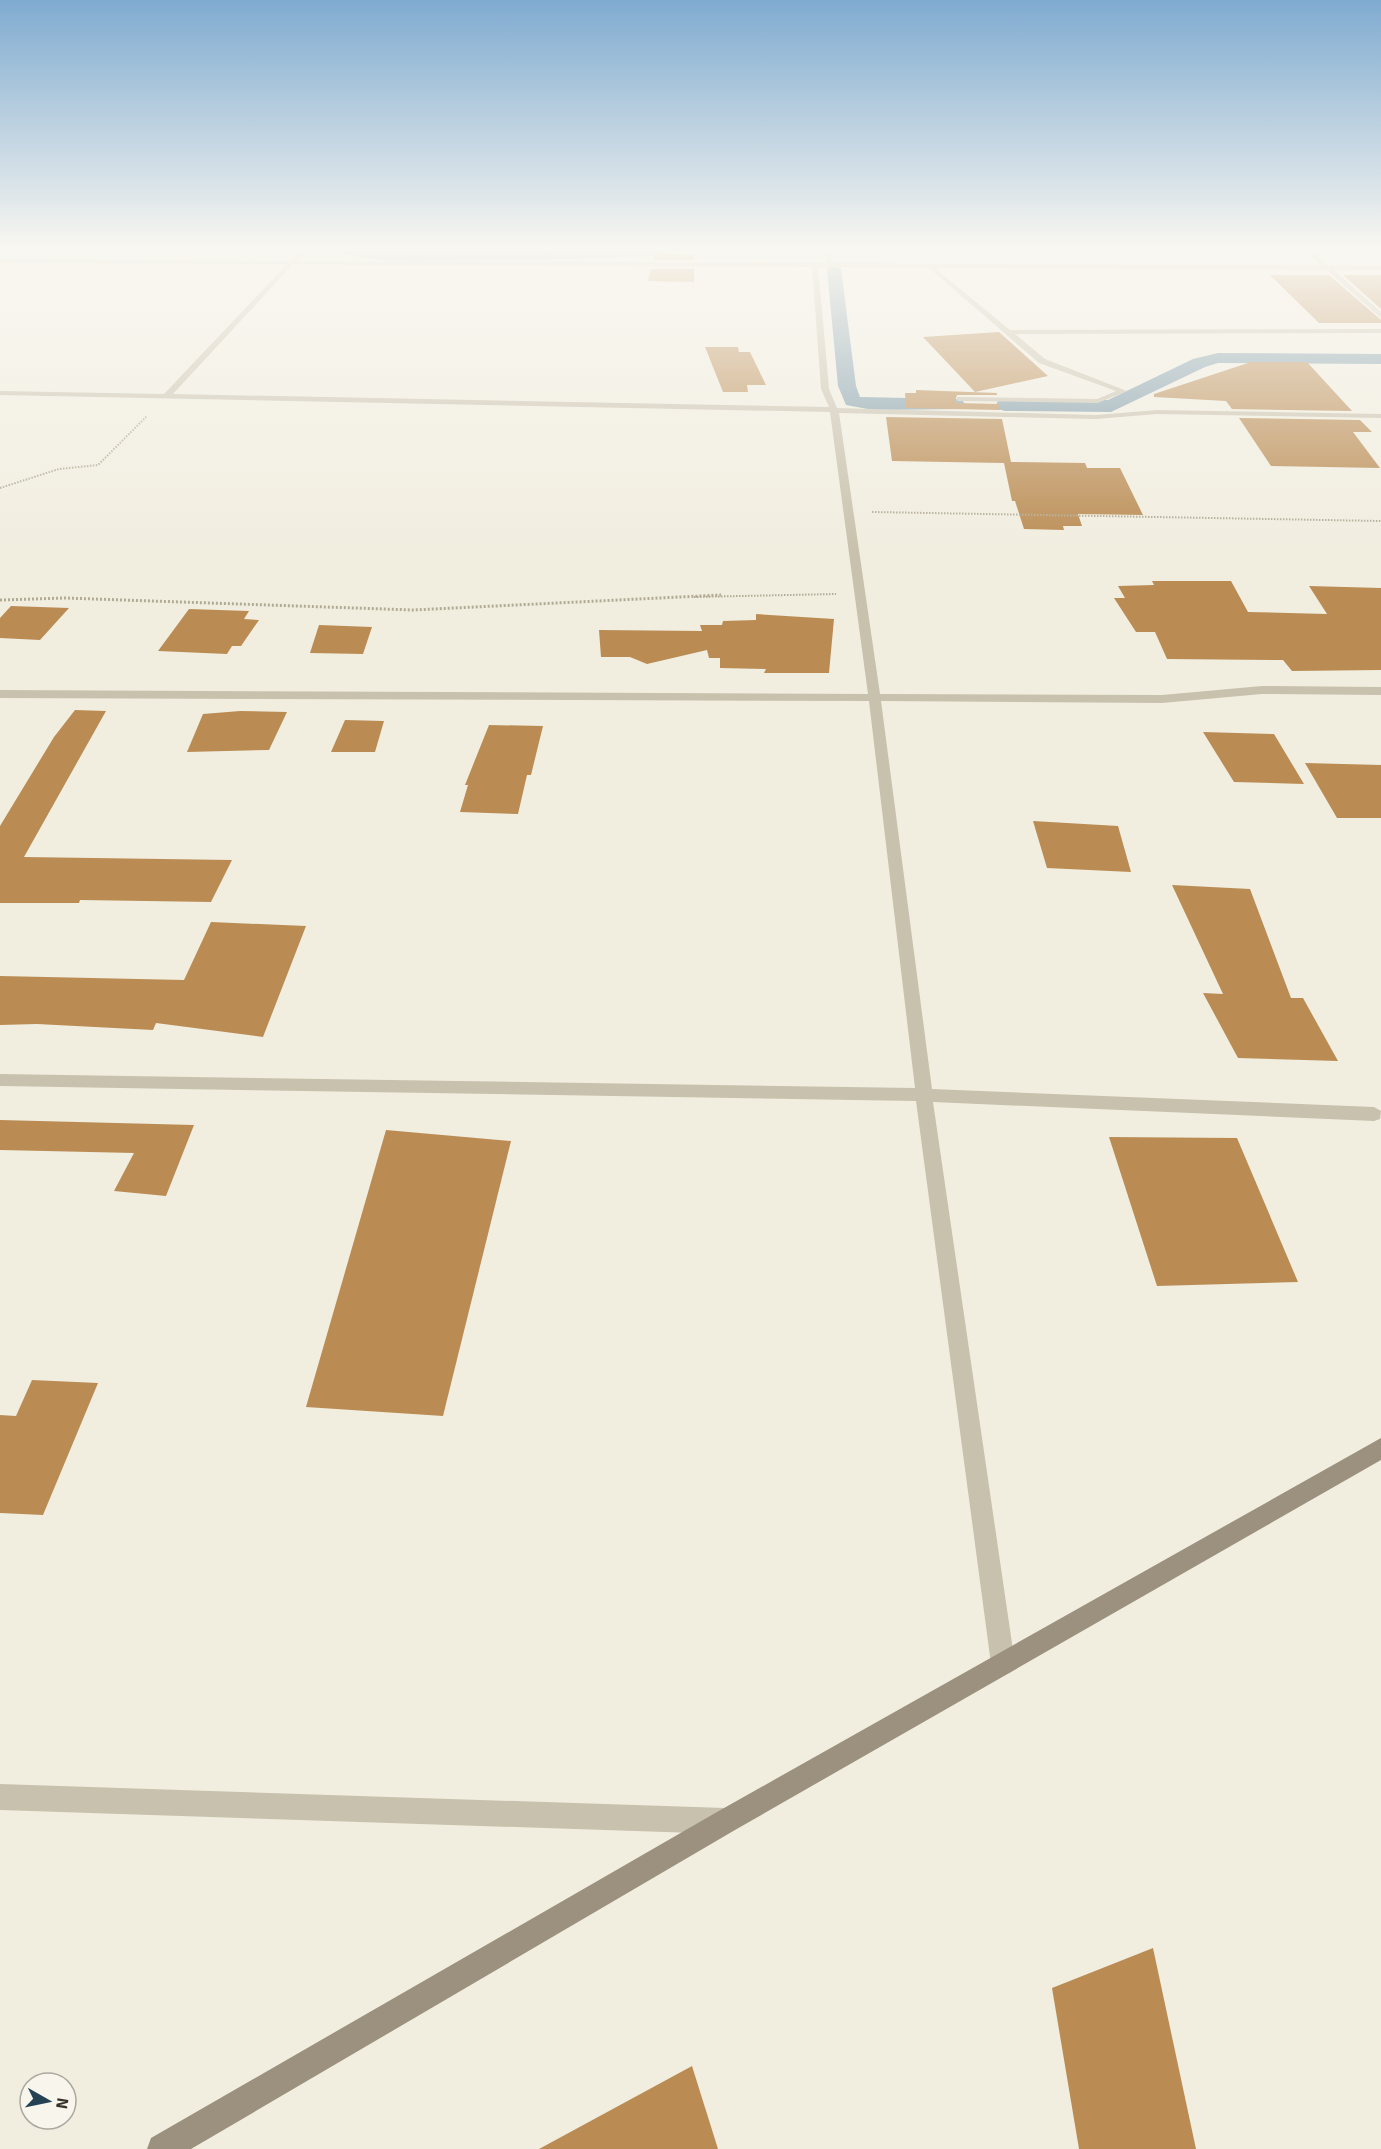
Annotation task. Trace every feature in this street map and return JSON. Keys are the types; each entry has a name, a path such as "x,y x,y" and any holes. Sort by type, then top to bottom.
{"main road":[{"path":"162,2149 726,1821 1381,1448"}],"street":[{"path":"167,396 209,351"},
{"path":"824,351 825,389 834,410 875,699 924,1095 1003,1664"},
{"path":"960,399 1098,400 1123,391 1042,360 1031,351"},
{"path":"0,393 1096,417 1157,412 1381,416"},
{"path":"988,399 993,414"},
{"path":"0,694 1162,699 1262,690 1381,691"},
{"path":"0,1080 924,1095 1374,1114"},
{"path":"0,1797 726,1821"}],"path":[{"path":"0,488 59,469 98,465 167,396"},
{"path":"848,512 1381,521"},
{"path":"0,600 64,598 413,610 739,594 860,594"}],"building":[{"path":"707,351 750,352 766,385 747,385 748,392 723,392"},
{"path":"937,351 1020,351 1048,376 975,392"},
{"path":"1251,362 1307,362 1352,411 1232,409 1226,401 1154,397 1154,394"},
{"path":"916,390 997,393 997,395 957,395 955,401 957,403 999,404 1000,410 906,408 905,393 916,393"},
{"path":"886,417 1002,419 1011,462 1085,463 1087,468 1120,468 1143,515 1078,514 1082,526 1063,526 1064,530 1024,529 1015,501 1012,501 1004,463 892,461"},
{"path":"1239,418 1360,420 1372,432 1353,432 1380,468 1271,466"},
{"path":"1152,581 1231,581 1248,612 1327,614 1309,586 1381,588 1381,670 1292,671 1283,660 1167,659 1155,632 1136,632 1114,598 1125,598 1118,586 1154,585"},
{"path":"11,606 69,608 40,640 0,638 0,618"},
{"path":"189,609 249,611 244,619 259,620 241,646 232,646 227,654 158,651"},
{"path":"756,614 834,619 829,673 764,673 766,669 720,668 720,658 709,658 707,650 647,664 630,657 601,657 599,630 702,631 700,625 722,625 723,621 756,620"},
{"path":"319,625 372,627 363,654 310,653"},
{"path":"75,710 106,711 24,857 232,860 211,902 80,900 79,903 0,903 0,826 54,737"},
{"path":"240,711 287,712 269,750 187,752 203,714"},
{"path":"345,720 384,721 375,752 331,752"},
{"path":"489,725 543,726 531,775 527,775 518,814 460,812 468,785 465,785"},
{"path":"1203,732 1274,734 1304,784 1234,782"},
{"path":"1305,763 1381,765 1381,818 1337,818"},
{"path":"1033,821 1118,826 1131,872 1047,868"},
{"path":"1172,885 1250,889 1291,998 1303,998 1338,1061 1238,1058 1203,993 1223,994"},
{"path":"211,922 306,926 263,1037 156,1023 153,1030 37,1024 0,1025 0,976 184,980"},
{"path":"0,1120 194,1125 166,1196 114,1191 134,1153 0,1150"},
{"path":"386,1130 511,1141 443,1416 306,1407"},
{"path":"1109,1137 1237,1138 1298,1282 1157,1286"},
{"path":"32,1380 98,1383 43,1515 0,1513 0,1415 16,1416"},
{"path":"1153,1948 1196,2149 1079,2149 1052,1988"},
{"path":"692,2066 718,2149 539,2149"}],"waterway":[{"path":"843,351 847,386 853,401 873,404 956,405"},
{"path":"1005,405 1111,406 1199,363 1218,358 1381,359"}]}
